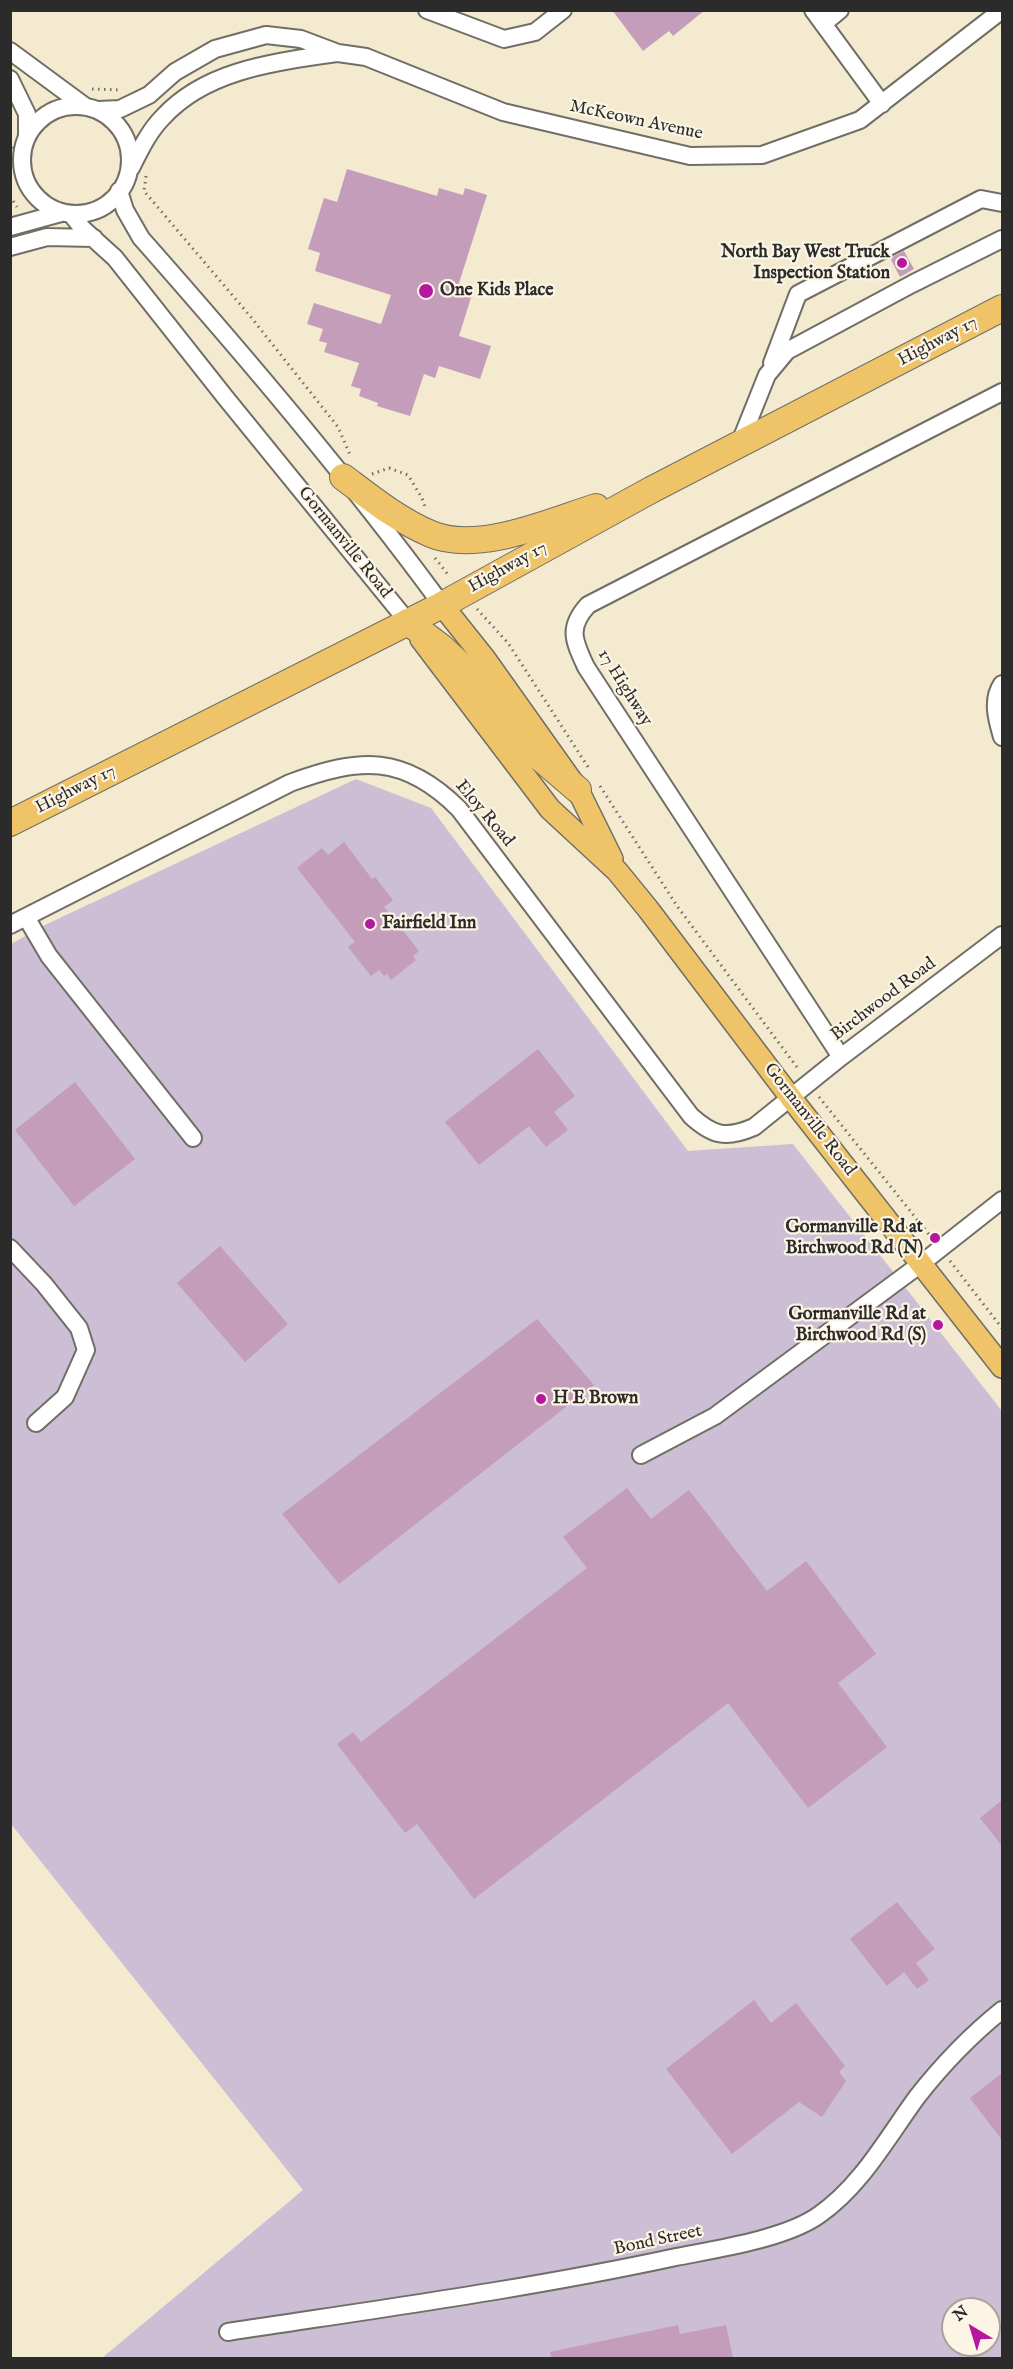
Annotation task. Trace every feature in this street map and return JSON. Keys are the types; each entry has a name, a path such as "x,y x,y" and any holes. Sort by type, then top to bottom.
{"highway":[{"name":"Highway 17","path":"10,823 408,622 651,490 1002,308"},
{"path":"355,469 395,516 433,536 483,540 651,490"},
{"path":"408,622 441,647 466,671 523,743 578,790"}],"main road":[{"name":"Gormanville Road","path":"452,599 485,658 578,790 617,871"},
{"name":"Gormanville Road","path":"408,622 550,809 617,871 1002,1367"}],"street":[{"path":"427,10 504,39 535,32 564,10"},
{"path":"840,10 818,17 882,104"},
{"name":"McKeown Avenue","path":"92,109 120,109 149,95 175,72 215,49 266,35 301,39 338,53 366,57 503,112 690,156 762,155 860,120 1002,10"},
{"path":"10,51 92,109 111,118 121,129 128,143 130,157 129,172 119,191 106,203 91,211 66,214 10,227"},
{"name":"McKeown Avenue","path":"129,172 144,142 163,117 198,88 262,64 338,53"},
{"path":"10,79 27,114 22,171 29,189 43,204 66,214"},
{"path":"10,170 36,123 48,113 63,108 92,109"},
{"name":"Gormanville Road","path":"119,191 125,210 141,238 248,359 319,446 355,469 452,599"},
{"path":"739,445 798,294 981,199 1002,203"},
{"name":"Gormanville Road","path":"66,214 115,258 225,398 408,622"},
{"path":"10,247 47,237 94,238"},
{"path":"767,375 787,351 1002,239"},
{"name":"17 Highway","path":"841,1057 586,667 574,636 574,625 588,605 1002,392"},
{"path":"1002,684 996,702 997,719 1002,737"},
{"name":"Eloy Road","path":"10,925 299,780 339,767 362,764 404,770 423,778 459,809 691,1116 706,1130 722,1135 738,1134 754,1127 791,1098"},
{"path":"26,917 49,956 193,1138"},
{"name":"Birchwood Road","path":"791,1098 1002,934"},
{"path":"640,1455 715,1416 922,1263 1002,1200"},
{"path":"10,1248 44,1284 79,1328 86,1350 65,1397 36,1424"},
{"name":"Bond Street","path":"228,2332 522,2288 728,2246 793,2228 816,2217 835,2203 853,2185 939,2071 1002,2010"}],"path":[{"path":"89,88 122,90 131,102"},
{"path":"147,167 144,191 250,316 338,427 355,469 371,474 389,468 408,475 422,498 433,536 429,550 452,599 508,643 676,906 809,1083 1002,1328"},
{"path":"10,196 19,211"}],"shaded area":[{"path":"356,779 431,808 688,1151 793,1144 1002,1411 1002,2358 102,2358 303,2190 11,1824 11,944 47,924"}],"building":[{"path":"612,10 705,10 673,36 669,31 643,51"},
{"name":"One Kids Place","path":"347,169 437,196 439,188 463,195 465,188 487,195 459,283 474,288 459,336 491,346 480,379 439,366 435,378 424,374 410,416 377,406 378,403 359,396 361,389 351,386 359,363 324,352 327,343 319,341 323,329 307,324 314,303 381,324 391,295 315,271 320,253 308,249 324,198 337,202"},
{"name":"North Bay West Truck Inspection Station","path":"904,251 914,269 900,277 890,258"},
{"name":"Fairfield Inn","path":"344,842 372,879 375,877 393,900 384,907 419,951 413,956 416,960 391,980 387,974 384,976 379,970 371,976 348,947 355,942 297,868 322,848 328,855"},
{"path":"538,1049 575,1096 554,1112 568,1130 546,1147 529,1126 479,1165 445,1122"},
{"path":"75,1082 135,1159 74,1206 15,1130"},
{"path":"220,1246 288,1324 245,1362 177,1283"},
{"path":"537,1319 594,1385 339,1584 282,1514"},
{"path":"627,1488 651,1519 689,1490 767,1591 806,1561 876,1654 838,1683 887,1747 808,1808 728,1703 474,1899 417,1824 405,1833 337,1744 353,1732 361,1742 587,1568 563,1537"},
{"path":"1002,1800 1002,1846 980,1818"},
{"path":"897,1902 935,1949 916,1963 929,1980 917,1989 904,1972 887,1986 850,1939"},
{"path":"754,2000 771,2023 796,2003 845,2066 839,2072 846,2081 822,2117 799,2102 732,2154 666,2069"},
{"path":"1002,2073 1002,2140 970,2098"},
{"path":"678,2325 680,2334 726,2325 733,2358 551,2358 550,2352"}],"place":[{"name":"North Bay West Truck Inspection Station","path":"902,263"},
{"name":"One Kids Place","path":"426,291"},
{"name":"Fairfield Inn","path":"370,924"},
{"name":"Gormanville Rd at Birchwood Rd (N)","path":"935,1238"},
{"name":"Gormanville Rd at Birchwood Rd (S)","path":"938,1325"},
{"name":"H E Brown","path":"541,1399"}]}
